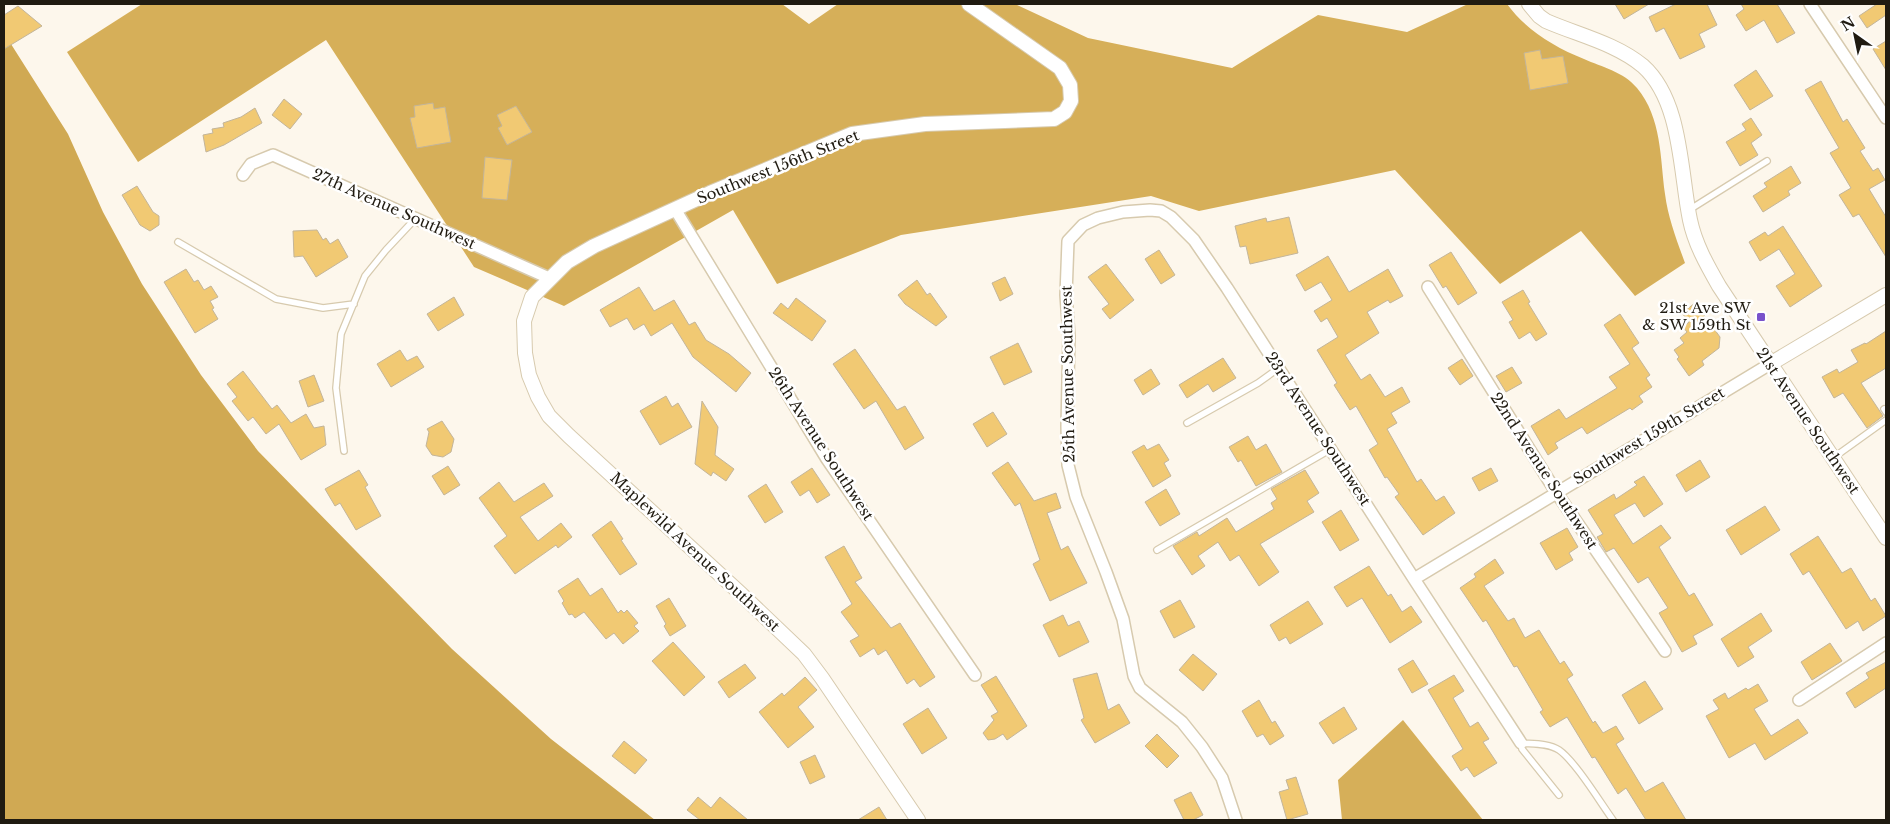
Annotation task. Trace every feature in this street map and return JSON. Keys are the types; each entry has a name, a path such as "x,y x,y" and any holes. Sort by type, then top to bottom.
{"street":[{"name":"Southwest 156th Street","path":"549,278 567,262 594,246 675,209 852,134 925,124 1054,119 1065,112 1071,101 1070,85 1060,68 969,4"},
{"name":"21st Avenue Southwest","path":"1529,4 1546,21 1627,55 1655,79 1666,100 1680,145 1689,210 1700,254 1770,364 1886,538"},
{"path":"1810,4 1886,118"},
{"name":"27th Avenue Southwest","path":"243,175 252,164 273,156 549,278"},
{"name":"26th Avenue Southwest","path":"675,209 827,459 975,674"},
{"name":"23rd Avenue Southwest","path":"1068,241 1083,225 1098,218 1124,212 1150,210 1161,211 1171,217 1194,240 1227,288 1521,743"},
{"name":"25th Avenue Southwest","path":"1068,241 1066,295 1069,336 1068,465 1076,497 1123,619 1134,676 1140,688 1182,722 1202,747 1222,778 1236,820"},
{"name":"Maplewild Avenue Southwest","path":"549,278 532,297 524,321 525,352 529,375 538,397 549,416 804,654 918,820"},
{"name":"22nd Avenue Southwest","path":"1428,287 1556,492 1665,651"},
{"name":"Southwest 159th Street","path":"1414,579 1886,295"},
{"path":"1798,700 1886,643"}],"lane":[{"path":"1689,210 1767,161"},
{"path":"344,451 336,388 341,334 365,276 416,218"},
{"path":"178,242 276,299 323,308 354,304"},
{"path":"1187,423 1258,383 1279,368"},
{"path":"1833,458 1886,420"},
{"path":"1157,550 1330,449"},
{"path":"1559,795 1522,749 1521,743 1540,744 1558,749 1568,758 1613,820"}],"shaded area":[{"path":"142,4 782,4 809,24 838,4 1015,4 1088,38 1232,68 1318,15 1407,32 1468,4 1507,4 1523,22 1541,37 1562,49 1612,70 1632,82 1637,88 1645,100 1656,125 1668,212 1685,263 1635,296 1581,231 1500,284 1395,170 1199,211 1151,196 901,235 777,284 733,210 564,306 474,267 326,40 138,162 67,52"},
{"path":"4,33 68,134 103,212 142,284 201,375 258,451 452,649 551,739 655,820 4,820"},
{"path":"1403,720 1483,820 1342,820 1338,780"}],"building":[{"path":"1615,4 1649,4 1624,19"},
{"path":"1676,4 1707,4 1717,25 1699,34 1705,47 1680,59 1664,28 1656,32 1649,17"},
{"path":"1741,4 1777,4 1795,33 1777,43 1764,20 1746,31 1736,15 1744,9"},
{"path":"1877,4 1886,4 1886,15 1867,28 1859,16"},
{"path":"18,6 42,26 4,49 4,15"},
{"path":"1886,41 1886,70 1873,49"},
{"path":"1540,50 1542,59 1563,56 1568,83 1530,90 1524,53"},
{"path":"1756,70 1773,96 1750,110 1734,85"},
{"path":"1821,81 1843,122 1847,119 1865,148 1860,151 1873,171 1878,168 1885,180 1869,189 1886,217 1886,257 1859,214 1853,217 1839,195 1851,188 1830,153 1839,148 1805,90"},
{"path":"284,99 302,114 290,129 272,115"},
{"path":"433,103 434,109 445,107 451,142 417,148 410,118 415,117 414,106"},
{"path":"516,106 532,132 507,145 498,128 502,126 497,115"},
{"path":"255,108 262,123 224,145 206,152 203,135 213,133 212,129 224,127 223,123 241,117"},
{"path":"1751,118 1762,135 1751,143 1758,155 1740,166 1726,142 1746,130 1742,124"},
{"path":"485,157 512,160 507,200 482,198"},
{"path":"1791,166 1801,183 1788,191 1790,195 1763,212 1753,196 1767,187 1764,183"},
{"path":"137,186 153,212 159,216 159,225 150,231 140,225 122,195"},
{"path":"1289,217 1298,253 1250,264 1246,246 1240,247 1235,226 1266,218 1267,222"},
{"path":"1783,226 1822,286 1790,307 1776,286 1795,274 1779,249 1760,261 1749,242 1765,232 1768,236"},
{"path":"317,230 323,240 326,238 330,244 338,239 348,257 316,277 303,256 294,257 293,231"},
{"path":"1159,250 1175,275 1161,284 1145,259"},
{"path":"1451,252 1477,293 1458,305 1446,286 1443,288 1429,265"},
{"path":"1328,256 1349,292 1388,269 1403,296 1390,303 1388,300 1367,312 1379,333 1345,355 1361,380 1370,374 1385,397 1402,387 1410,402 1391,413 1397,423 1387,429 1417,482 1421,479 1436,501 1444,496 1455,513 1423,535 1395,497 1399,494 1387,477 1385,478 1369,450 1378,444 1356,406 1350,410 1334,385 1337,383 1317,350 1338,337 1327,318 1321,322 1314,311 1332,300 1321,282 1305,291 1296,275"},
{"path":"1106,264 1134,300 1110,319 1102,309 1109,304 1088,277"},
{"path":"186,269 194,282 198,280 204,290 211,286 218,297 210,301 218,319 195,333 164,282"},
{"path":"1005,277 1013,294 1000,301 992,283"},
{"path":"917,280 927,295 930,293 947,317 936,326 905,304 898,295"},
{"path":"639,287 654,311 674,300 689,325 695,322 706,340 729,354 751,373 736,392 693,357 672,323 651,336 644,324 634,330 627,318 610,327 600,310"},
{"path":"1523,290 1530,302 1528,303 1547,334 1536,341 1530,332 1519,339 1509,322 1513,320 1502,302"},
{"path":"454,297 464,315 438,331 427,314"},
{"path":"796,298 826,321 812,341 773,313 781,303 788,309"},
{"path":"1695,303 1720,337 1719,348 1702,361 1704,365 1689,376 1677,359 1679,357 1674,350 1684,343 1680,338 1687,332 1683,327 1689,322 1682,313"},
{"path":"1620,314 1639,343 1632,348 1650,375 1646,378 1652,387 1639,396 1643,402 1632,410 1630,408 1587,434 1582,427 1555,443 1558,448 1548,455 1531,426 1559,409 1566,419 1617,388 1609,377 1630,364 1604,325"},
{"path":"1886,331 1886,368 1861,383 1883,416 1867,428 1843,393 1834,398 1822,377 1837,369 1839,373 1858,362 1851,350 1866,344"},
{"path":"1018,343 1032,372 1004,385 990,357"},
{"path":"855,349 897,410 905,406 924,438 905,450 876,401 864,409 833,364"},
{"path":"400,350 407,361 417,356 424,367 391,387 377,364"},
{"path":"1223,358 1236,378 1213,392 1208,384 1187,398 1179,385"},
{"path":"1462,359 1473,376 1460,385 1448,368"},
{"path":"1512,367 1522,383 1506,392 1496,376"},
{"path":"1151,369 1160,384 1143,395 1134,380"},
{"path":"243,371 272,409 277,405 291,423 306,414 314,428 324,426 326,445 301,460 279,424 266,434 253,417 248,421 232,401 237,397 227,384"},
{"path":"314,375 324,401 308,407 299,381"},
{"path":"666,396 672,407 678,403 692,427 660,445 640,411"},
{"path":"702,401 718,427 715,455 734,469 726,481 713,472 711,476 695,464"},
{"path":"993,412 1007,434 987,447 973,424"},
{"path":"442,421 454,439 451,452 443,457 432,455 426,446 429,432 427,429"},
{"path":"1248,436 1256,450 1266,444 1282,472 1256,486 1241,460 1238,462 1229,447"},
{"path":"1159,444 1169,460 1164,463 1171,476 1153,487 1132,452 1144,445 1147,450"},
{"path":"1700,460 1710,477 1686,492 1676,475"},
{"path":"1008,462 1034,501 1056,493 1061,508 1047,513 1061,550 1068,546 1087,583 1050,601 1033,564 1040,560 1020,503 1015,506 992,473"},
{"path":"448,466 460,485 444,495 432,476"},
{"path":"812,468 830,495 817,503 809,490 800,496 791,482"},
{"path":"1491,468 1498,481 1479,491 1472,478"},
{"path":"359,470 368,485 365,487 381,516 356,530 340,503 335,506 325,489"},
{"path":"1305,470 1319,493 1307,501 1314,512 1260,544 1279,572 1259,586 1239,555 1230,561 1218,542 1198,556 1205,566 1192,575 1173,546 1197,532 1199,536 1227,518 1236,532 1274,509 1271,503 1277,499 1271,489"},
{"path":"1644,476 1663,504 1644,517 1635,503 1614,515 1633,544 1661,525 1671,538 1659,547 1689,596 1694,593 1713,625 1693,636 1697,644 1682,652 1659,613 1668,608 1648,577 1638,583 1614,548 1606,552 1597,537 1603,534 1588,510 1614,494 1616,499 1637,485 1634,482"},
{"path":"499,482 514,502 544,483 553,496 520,517 538,541 561,523 572,537 558,548 556,545 515,574 494,546 507,536 479,498"},
{"path":"766,484 783,512 765,523 748,496"},
{"path":"1166,489 1180,514 1160,526 1145,502"},
{"path":"1765,506 1780,530 1741,555 1726,530"},
{"path":"1341,510 1359,540 1340,551 1322,522"},
{"path":"611,521 637,564 620,575 592,535"},
{"path":"1567,528 1578,547 1569,553 1573,560 1556,570 1540,543"},
{"path":"1818,536 1842,573 1851,568 1871,601 1875,598 1886,616 1863,631 1858,621 1846,629 1809,571 1803,575 1790,554"},
{"path":"844,546 862,578 855,582 891,628 900,623 935,677 920,687 914,679 907,684 886,650 878,655 874,648 860,657 850,641 859,636 841,612 852,604 825,557"},
{"path":"1495,559 1504,573 1484,586 1508,621 1514,618 1525,638 1539,630 1560,664 1564,661 1573,675 1567,679 1593,723 1595,721 1603,733 1616,726 1624,739 1616,744 1645,792 1663,782 1686,820 1646,820 1626,788 1618,794 1595,757 1592,758 1567,717 1550,727 1540,712 1543,710 1517,666 1514,667 1486,620 1483,622 1460,588 1476,577 1474,574"},
{"path":"1369,566 1388,596 1391,594 1402,612 1411,606 1422,622 1390,643 1362,598 1347,607 1334,587"},
{"path":"578,578 590,596 602,588 618,613 621,610 624,613 627,610 638,623 634,626 639,631 623,644 614,633 606,639 584,612 575,618 572,614 569,615 558,591"},
{"path":"669,598 686,626 670,636 656,606"},
{"path":"1180,600 1195,627 1174,638 1160,611"},
{"path":"1308,601 1323,624 1290,644 1286,637 1279,641 1270,625"},
{"path":"1761,613 1772,631 1748,647 1754,657 1738,667 1721,639"},
{"path":"1063,615 1068,626 1079,621 1089,642 1059,657 1043,625"},
{"path":"673,642 705,677 684,696 652,661"},
{"path":"1830,643 1842,661 1812,680 1801,662"},
{"path":"1193,654 1217,674 1203,691 1179,670"},
{"path":"1413,660 1428,684 1412,693 1398,669"},
{"path":"1886,662 1886,688 1855,708 1846,693 1869,678 1866,673"},
{"path":"745,664 756,678 729,698 718,682"},
{"path":"1097,673 1108,710 1119,704 1130,723 1095,743 1081,720 1084,718 1073,679"},
{"path":"1454,675 1464,691 1453,698 1470,727 1478,722 1489,739 1483,742 1497,763 1474,777 1467,767 1461,771 1452,756 1463,749 1428,690"},
{"path":"996,676 1027,726 1007,740 1003,734 995,739 988,740 983,733 994,720 991,716 998,712 981,685"},
{"path":"805,677 817,690 798,707 814,727 788,748 759,712 782,693 784,696"},
{"path":"1645,681 1663,709 1639,724 1622,695"},
{"path":"1758,684 1768,701 1754,709 1771,736 1798,719 1808,733 1765,760 1755,743 1729,758 1706,716 1719,709 1713,700 1725,693 1728,699 1746,688 1748,690"},
{"path":"1259,700 1272,723 1275,721 1284,736 1270,745 1263,734 1257,737 1242,711"},
{"path":"1344,707 1357,729 1333,744 1319,723"},
{"path":"928,708 947,738 922,754 903,724"},
{"path":"1157,734 1179,756 1167,768 1145,746"},
{"path":"624,741 647,760 635,774 612,756"},
{"path":"815,755 825,777 810,784 800,762"},
{"path":"1296,777 1308,814 1287,820 1279,792 1289,789 1286,780"},
{"path":"1191,792 1203,815 1193,820 1184,820 1174,800"},
{"path":"698,797 711,808 720,797 748,820 700,820 687,810"},
{"path":"879,807 887,820 858,820"}],"place":[{"name":"21st Ave SW & SW 159th St","path":"1761,317"}]}
